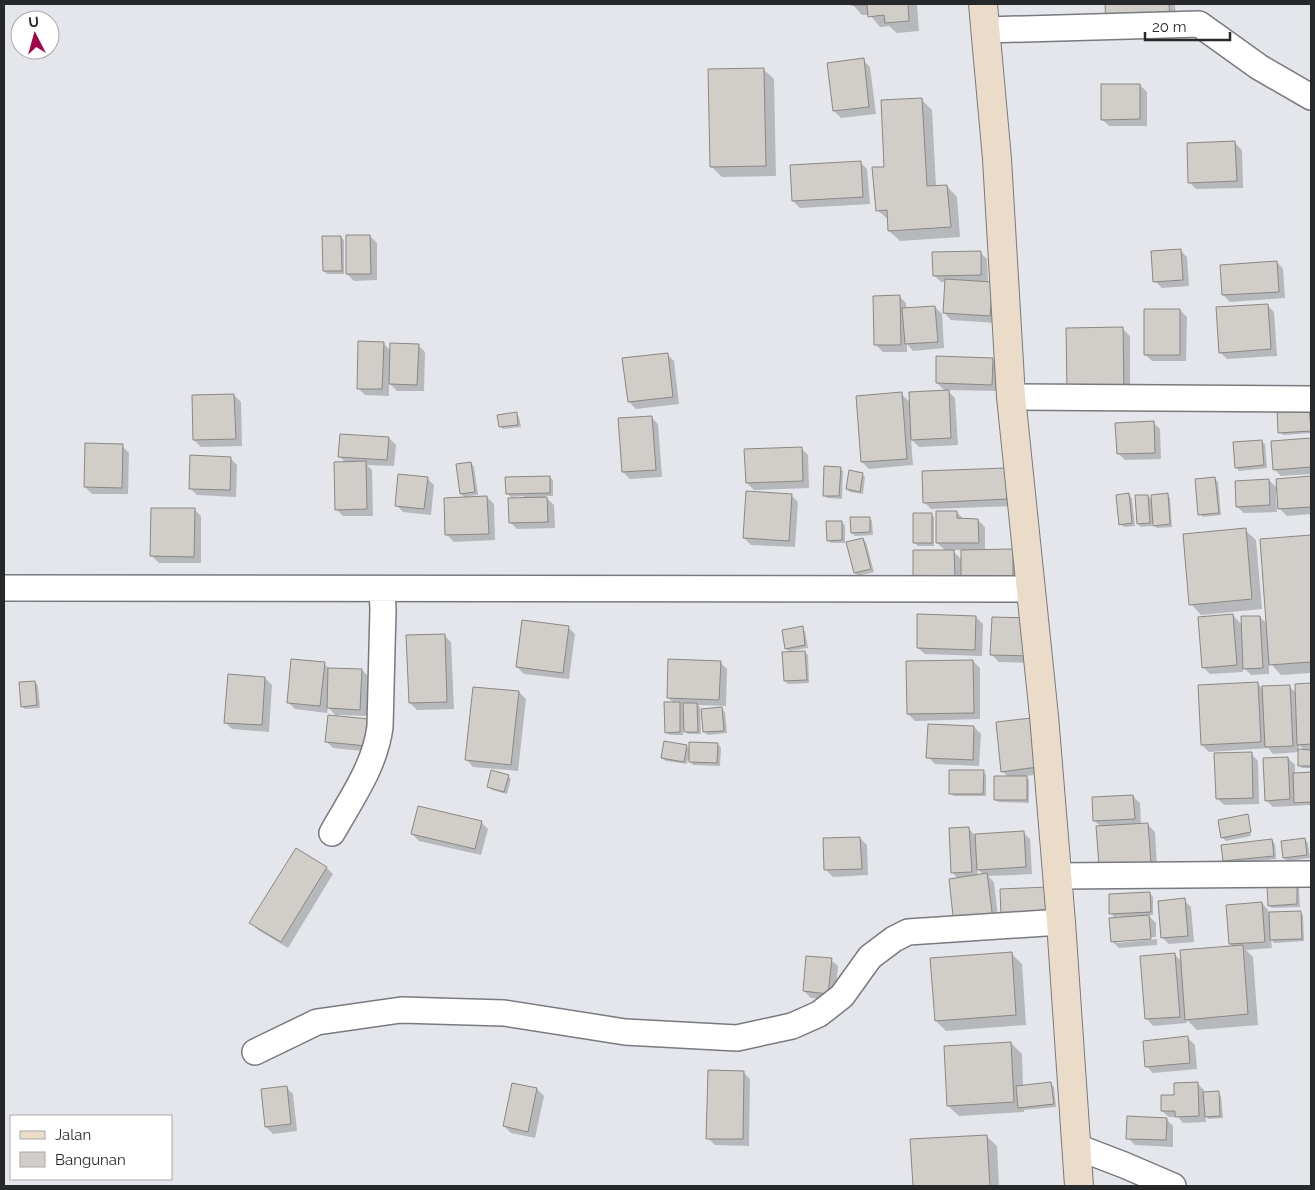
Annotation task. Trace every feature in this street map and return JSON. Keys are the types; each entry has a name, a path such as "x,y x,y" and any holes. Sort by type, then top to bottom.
{"main road":[{"path":"985,17 998,179 1011,397 1032,589 1061,922 1079,1186"}],"street":[{"path":"985,17 1199,24 1259,67 1311,97"},
{"path":"1011,397 1311,399"},
{"path":"4,588 382,590 470,588 1032,589"},
{"path":"332,833 363,778 378,741 383,609 382,590"},
{"path":"1057,876 1311,874"},
{"path":"255,1052 317,1022 401,1010 504,1013 625,1032 737,1038 792,1026 819,1014 842,996 870,957 894,938 908,932 1061,922"},
{"path":"1077,1147 1173,1186"}],"building":[{"path":"851,4 908,4 909,21 885,23 884,15 868,17 867,5"},
{"path":"1105,4 1169,4 1170,19 1106,24"},
{"path":"864,58 869,107 833,111 827,63"},
{"path":"764,68 766,166 710,167 708,69"},
{"path":"1101,84 1140,84 1140,119 1101,120"},
{"path":"922,98 927,186 947,185 951,227 888,231 887,210 876,211 872,167 884,167 881,100"},
{"path":"1235,141 1237,181 1188,183 1187,143"},
{"path":"861,161 863,197 792,201 790,165"},
{"path":"346,235 370,235 371,274 346,274"},
{"path":"322,236 341,236 342,271 323,271"},
{"path":"1181,249 1183,280 1153,282 1151,251"},
{"path":"981,251 981,275 933,276 932,252"},
{"path":"1277,261 1279,292 1222,295 1220,265"},
{"path":"945,279 993,282 990,316 943,313"},
{"path":"900,295 901,345 874,345 873,296"},
{"path":"1268,304 1271,349 1219,353 1216,307"},
{"path":"935,306 938,342 905,344 902,308"},
{"path":"1144,309 1180,309 1180,355 1144,355"},
{"path":"1123,327 1124,391 1067,391 1066,328"},
{"path":"358,341 384,342 382,389 357,389"},
{"path":"390,343 419,344 417,385 389,384"},
{"path":"668,353 673,397 628,402 622,358"},
{"path":"936,356 993,358 992,385 936,383"},
{"path":"949,390 951,438 911,440 909,392"},
{"path":"902,392 907,459 861,462 856,396"},
{"path":"234,394 236,439 193,440 192,395"},
{"path":"1309,407 1311,431 1278,433 1277,408"},
{"path":"517,412 518,425 499,427 497,415"},
{"path":"652,416 656,470 622,472 618,418"},
{"path":"1154,421 1155,453 1117,454 1115,423"},
{"path":"340,434 389,437 387,460 338,457"},
{"path":"1311,438 1311,467 1273,470 1271,441"},
{"path":"1262,440 1264,465 1235,468 1233,442"},
{"path":"85,443 123,444 122,488 84,487"},
{"path":"802,447 803,481 746,483 744,449"},
{"path":"190,455 231,457 230,490 189,489"},
{"path":"366,461 367,509 335,510 334,462"},
{"path":"471,462 475,492 460,494 456,464"},
{"path":"824,466 841,467 839,496 823,496"},
{"path":"1006,468 1007,499 923,503 922,471"},
{"path":"849,470 863,473 860,492 846,489"},
{"path":"398,474 428,477 424,509 395,506"},
{"path":"550,476 550,493 506,494 505,477"},
{"path":"1311,476 1311,507 1278,509 1276,479"},
{"path":"1215,477 1219,513 1198,515 1195,479"},
{"path":"1269,479 1270,505 1236,507 1235,481"},
{"path":"746,491 792,494 789,541 743,538"},
{"path":"1129,493 1132,523 1119,525 1116,495"},
{"path":"1168,493 1170,524 1153,526 1151,495"},
{"path":"1135,495 1148,495 1150,523 1137,524"},
{"path":"487,496 489,534 445,535 444,498"},
{"path":"547,497 548,522 509,523 508,498"},
{"path":"151,508 195,508 194,557 150,556"},
{"path":"936,511 957,511 957,518 978,519 979,543 936,543"},
{"path":"913,513 932,513 932,543 913,543"},
{"path":"850,517 870,517 870,532 851,533"},
{"path":"826,521 842,521 842,540 827,541"},
{"path":"1246,528 1252,599 1189,605 1183,534"},
{"path":"1311,535 1311,662 1269,665 1260,539"},
{"path":"863,538 871,569 854,573 846,542"},
{"path":"1013,549 1013,581 961,582 961,550"},
{"path":"913,550 954,550 955,577 913,578"},
{"path":"917,614 976,616 975,650 917,648"},
{"path":"1233,614 1237,665 1202,668 1198,617"},
{"path":"1241,616 1260,616 1263,668 1243,669"},
{"path":"992,617 1032,618 1031,656 990,655"},
{"path":"522,620 569,626 563,673 516,667"},
{"path":"803,626 805,645 785,649 782,630"},
{"path":"445,634 447,702 409,703 406,635"},
{"path":"805,651 807,680 784,681 782,652"},
{"path":"291,659 325,662 320,706 287,703"},
{"path":"668,659 721,661 719,700 667,698"},
{"path":"973,660 974,713 907,714 906,661"},
{"path":"328,668 362,669 360,710 327,708"},
{"path":"228,674 265,677 262,725 224,723"},
{"path":"35,681 37,705 21,707 19,682"},
{"path":"1258,682 1261,742 1201,745 1198,685"},
{"path":"1311,683 1311,744 1297,745 1295,684"},
{"path":"1290,685 1293,746 1265,747 1262,686"},
{"path":"473,687 519,691 511,765 465,760"},
{"path":"664,702 680,702 680,732 665,733"},
{"path":"683,703 697,703 698,732 684,732"},
{"path":"722,707 724,731 703,732 701,709"},
{"path":"328,715 369,719 367,746 325,742"},
{"path":"1032,718 1038,767 1001,772 996,722"},
{"path":"928,724 974,726 973,760 926,758"},
{"path":"664,741 687,745 684,762 661,758"},
{"path":"689,742 718,743 717,763 689,762"},
{"path":"1298,749 1311,750 1311,766 1298,766"},
{"path":"1252,752 1253,798 1216,799 1214,753"},
{"path":"1288,757 1290,799 1265,801 1263,758"},
{"path":"491,770 509,775 504,792 487,787"},
{"path":"949,770 984,770 983,794 949,794"},
{"path":"1311,772 1311,802 1294,803 1293,773"},
{"path":"994,776 1027,776 1027,800 994,800"},
{"path":"1133,795 1135,819 1093,821 1092,797"},
{"path":"418,806 482,821 475,849 411,834"},
{"path":"1248,814 1251,832 1221,838 1218,820"},
{"path":"1148,823 1151,863 1099,866 1096,826"},
{"path":"969,827 972,872 951,873 949,828"},
{"path":"1024,831 1026,867 977,870 975,834"},
{"path":"860,837 862,869 824,870 823,838"},
{"path":"1305,838 1307,855 1283,858 1281,841"},
{"path":"1272,839 1274,856 1223,861 1221,845"},
{"path":"296,848 327,867 281,942 249,923"},
{"path":"987,873 993,920 954,925 949,879"},
{"path":"1297,884 1297,904 1268,906 1267,886"},
{"path":"1048,887 1048,915 1001,916 1000,889"},
{"path":"1150,892 1151,912 1109,914 1109,894"},
{"path":"1185,898 1188,936 1161,938 1158,901"},
{"path":"1262,902 1265,942 1229,944 1226,905"},
{"path":"1301,911 1302,939 1270,940 1269,912"},
{"path":"1149,915 1151,939 1111,942 1109,918"},
{"path":"1243,945 1248,1014 1185,1020 1180,950"},
{"path":"1012,952 1016,1015 935,1021 930,958"},
{"path":"1175,953 1180,1017 1145,1019 1140,956"},
{"path":"806,956 832,958 828,994 803,991"},
{"path":"1188,1036 1190,1063 1145,1067 1143,1041"},
{"path":"1011,1042 1014,1102 947,1106 944,1046"},
{"path":"708,1070 744,1071 743,1139 706,1139"},
{"path":"1051,1082 1054,1104 1018,1108 1016,1086"},
{"path":"1198,1082 1199,1116 1175,1117 1175,1111 1161,1111 1161,1095 1174,1095 1174,1083"},
{"path":"512,1083 537,1088 528,1132 503,1126"},
{"path":"287,1086 291,1124 265,1127 261,1089"},
{"path":"1219,1091 1220,1116 1205,1117 1203,1092"},
{"path":"1127,1116 1167,1118 1166,1140 1126,1139"},
{"path":"987,1135 990,1186 913,1186 910,1139"}]}
